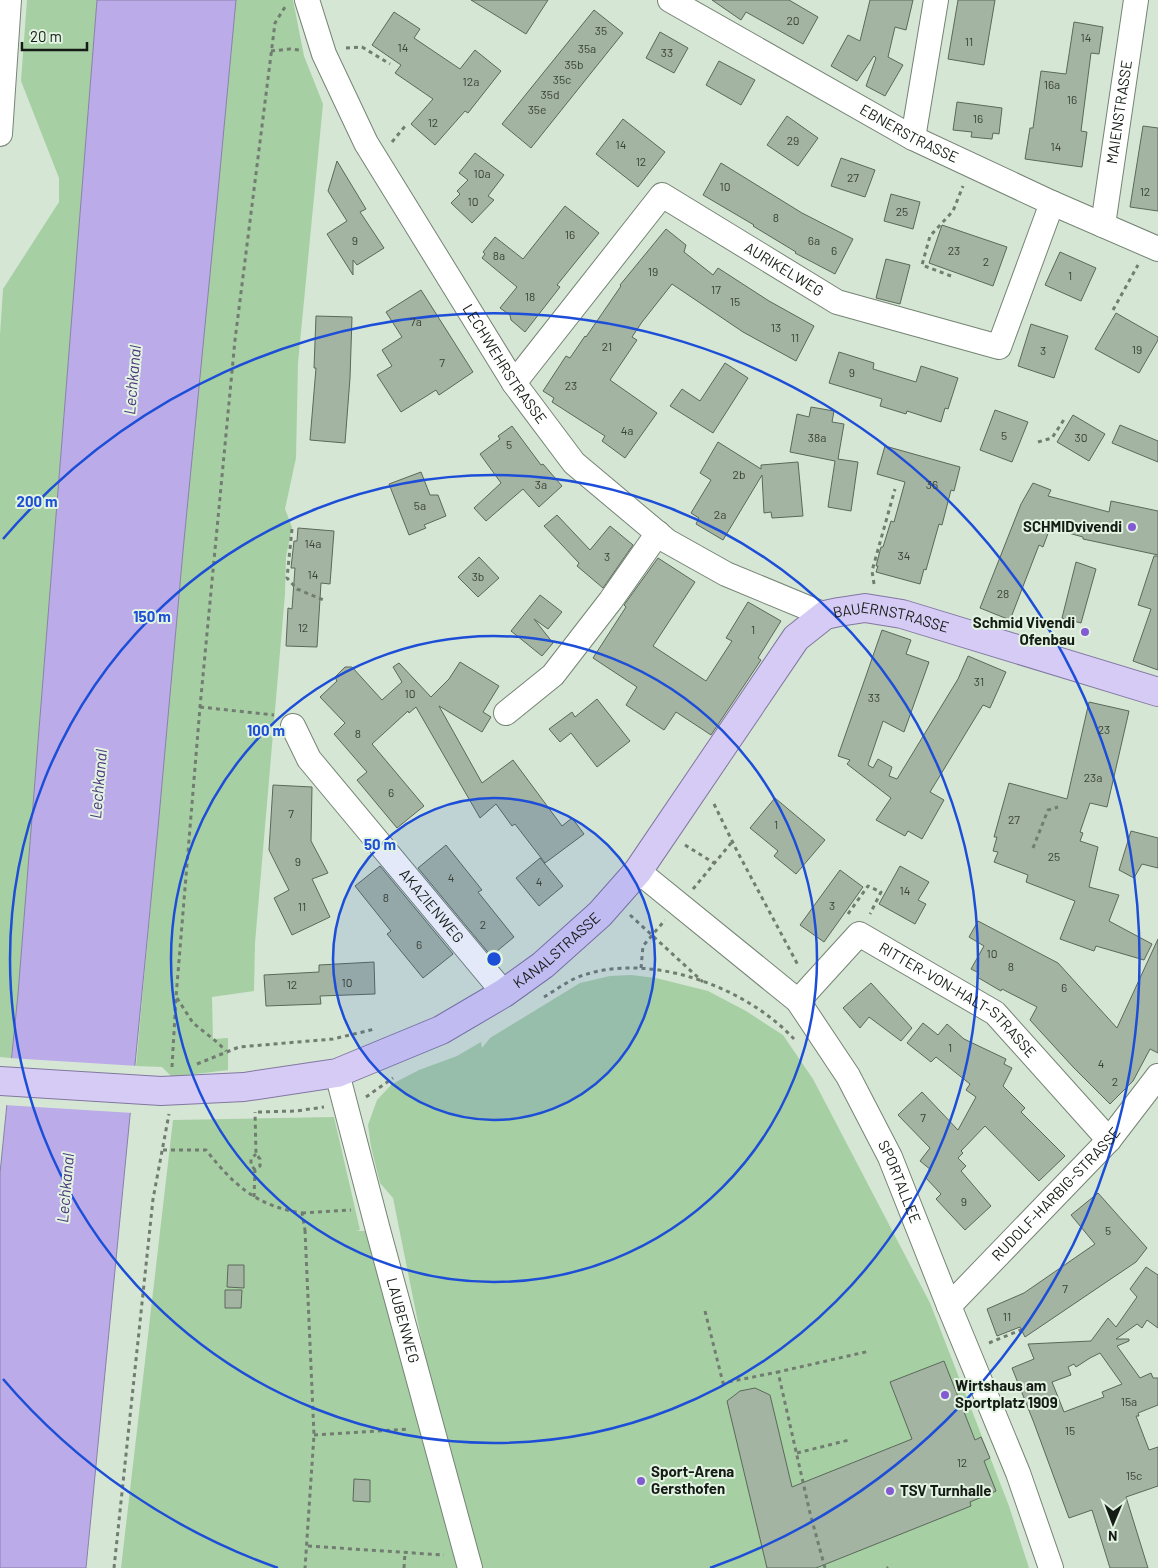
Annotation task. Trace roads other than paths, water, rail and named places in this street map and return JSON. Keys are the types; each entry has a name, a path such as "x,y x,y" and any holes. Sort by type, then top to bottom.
{"main road":[{"name":"BAUERNSTRASSE","path":"825,615 865,608 902,614 1158,692"},
{"name":"KANALSTRASSE","path":"0,1081 167,1090 244,1088 337,1073 441,1030 504,992 543,965 600,914 638,871 796,638 825,615"}],"street":[{"path":"0,134 10,0"},
{"name":"EBNERSTRASSE","path":"670,0 913,138 1052,203 1154,247"},
{"path":"913,138 936,0"},
{"name":"MAIENSTRASSE","path":"1103,225 1136,0"},
{"name":"LECHWEHRSTRASSE","path":"297,2 366,143 514,383 574,463 667,541 726,574 825,615"},
{"name":"AURIKELWEG","path":"514,383 662,195 837,302 999,347 1052,203"},
{"path":"506,713 552,675 611,600 658,533"},
{"name":"AKAZIENWEG","path":"293,726 309,759 504,992"},
{"name":"SPORTALLEE","path":"638,871 679,904 804,994 890,1157 1020,1479 1050,1568"},
{"name":"RITTER-VON-HALT-STRASSE","path":"804,994 859,934 995,1013 1109,1140"},
{"name":"LAUBENWEG","path":"337,1073 470,1568"},
{"name":"RUDOLF-HARBIG-STRASSE","path":"949,1306 1109,1140 1158,1076"}],"water":[{"name":"Lechkanal","path":"97,0 236,0 86,1568 0,1568 0,1173 18,994"}],"place":[{"name":"SCHMIDvivendi","path":"1132,527"},
{"name":"Schmid Vivendi Ofenbau","path":"1085,632"},
{"name":"Wirtshaus am Sportplatz 1909","path":"945,1395"},
{"name":"Sport-Arena Gersthofen","path":"641,1481"},
{"name":"TSV Turnhalle","path":"890,1491"}]}
